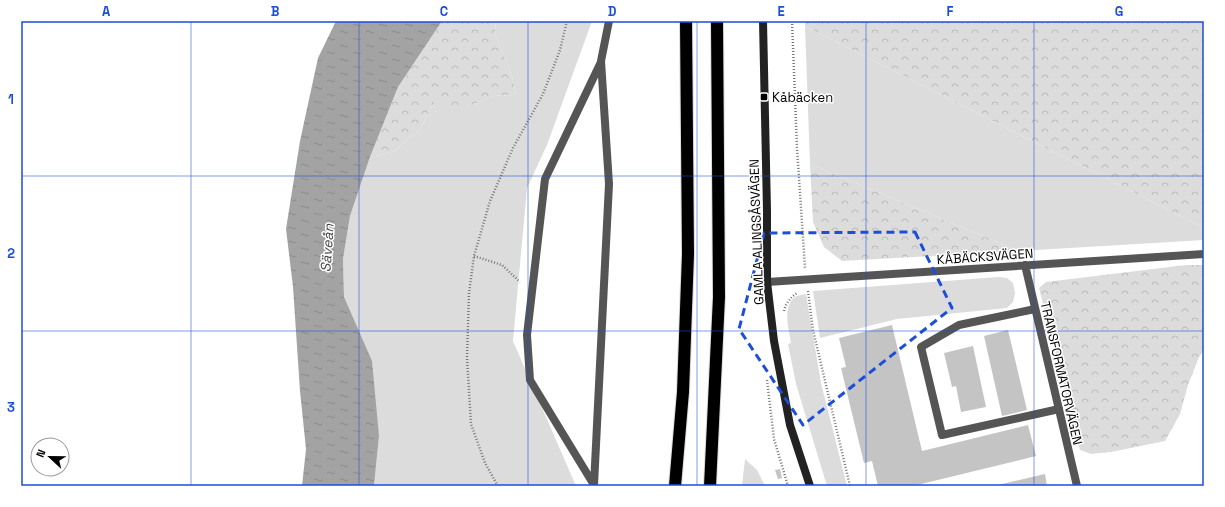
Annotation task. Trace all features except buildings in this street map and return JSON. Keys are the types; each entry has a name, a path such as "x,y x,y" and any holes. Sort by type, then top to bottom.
{"highway":[{"path":"674,486 683,392 688,254 686,21"},
{"path":"710,486 719,297 717,21"}],"street":[{"path":"594,485 609,184 601,61 608,21"},
{"name":"GAMLA ALINGSÅSVÄGEN","path":"763,21 767,282 774,341 790,424 810,486"},
{"path":"594,485 530,380 527,335 545,179 601,61"},
{"name":"KÅBÄCKSVÄGEN","path":"767,282 1204,254"},
{"name":"TRANSFORMATORVÄGEN","path":"1025,265 1077,486"},
{"path":"1035,309 959,325 921,347 942,435 1059,409"}],"path":[{"path":"498,486 485,463 471,424 467,358 469,293 474,256 490,201 514,148 543,94 560,50 567,21"},
{"path":"792,21 797,148 806,280 813,330 850,486"},
{"path":"474,256 502,265 532,294"}],"highlighted area":[{"path":"915,232 952,308 803,425 739,329 764,233"}],"green space":[{"path":"442,21 495,21 496,36 512,76 516,95 494,96 474,104 454,109 435,101 419,131 407,139 395,151 370,157 398,87"},
{"path":"495,21 592,21 547,145 527,188 513,341 576,486 374,486 379,436 344,297 343,259 350,216 370,157 395,151 407,139 419,131 435,101 474,104 494,96 516,95 512,76 496,36"},
{"path":"805,21 1204,21 1204,228 805,26"},
{"path":"805,26 1204,228 1204,240 1019,251 810,164"},
{"path":"810,164 1019,251 842,261 824,247 813,222"},
{"path":"1186,265 1204,265 1204,350 1199,357 1188,385 1180,414 1165,441 1111,452 1091,454 1080,450 1039,288 1046,282"},
{"path":"998,277 1007,278 1013,283 1015,293 1013,302 1007,308 897,319 820,338 813,291"},
{"path":"806,294 821,383 847,486 827,486 796,384 788,344 791,343 787,318 789,305 792,300 797,296"},
{"path":"745,459 757,470 764,484 767,486 742,486"}],"water":[{"name":"Säveån","path":"336,21 442,21 398,87 370,157 350,216 343,259 344,297 372,361 379,436 374,486 302,486 306,449 300,391 293,287 286,229 300,141 318,58"}],"place":[{"name":"Kåbäcken","path":"764,97"}]}
